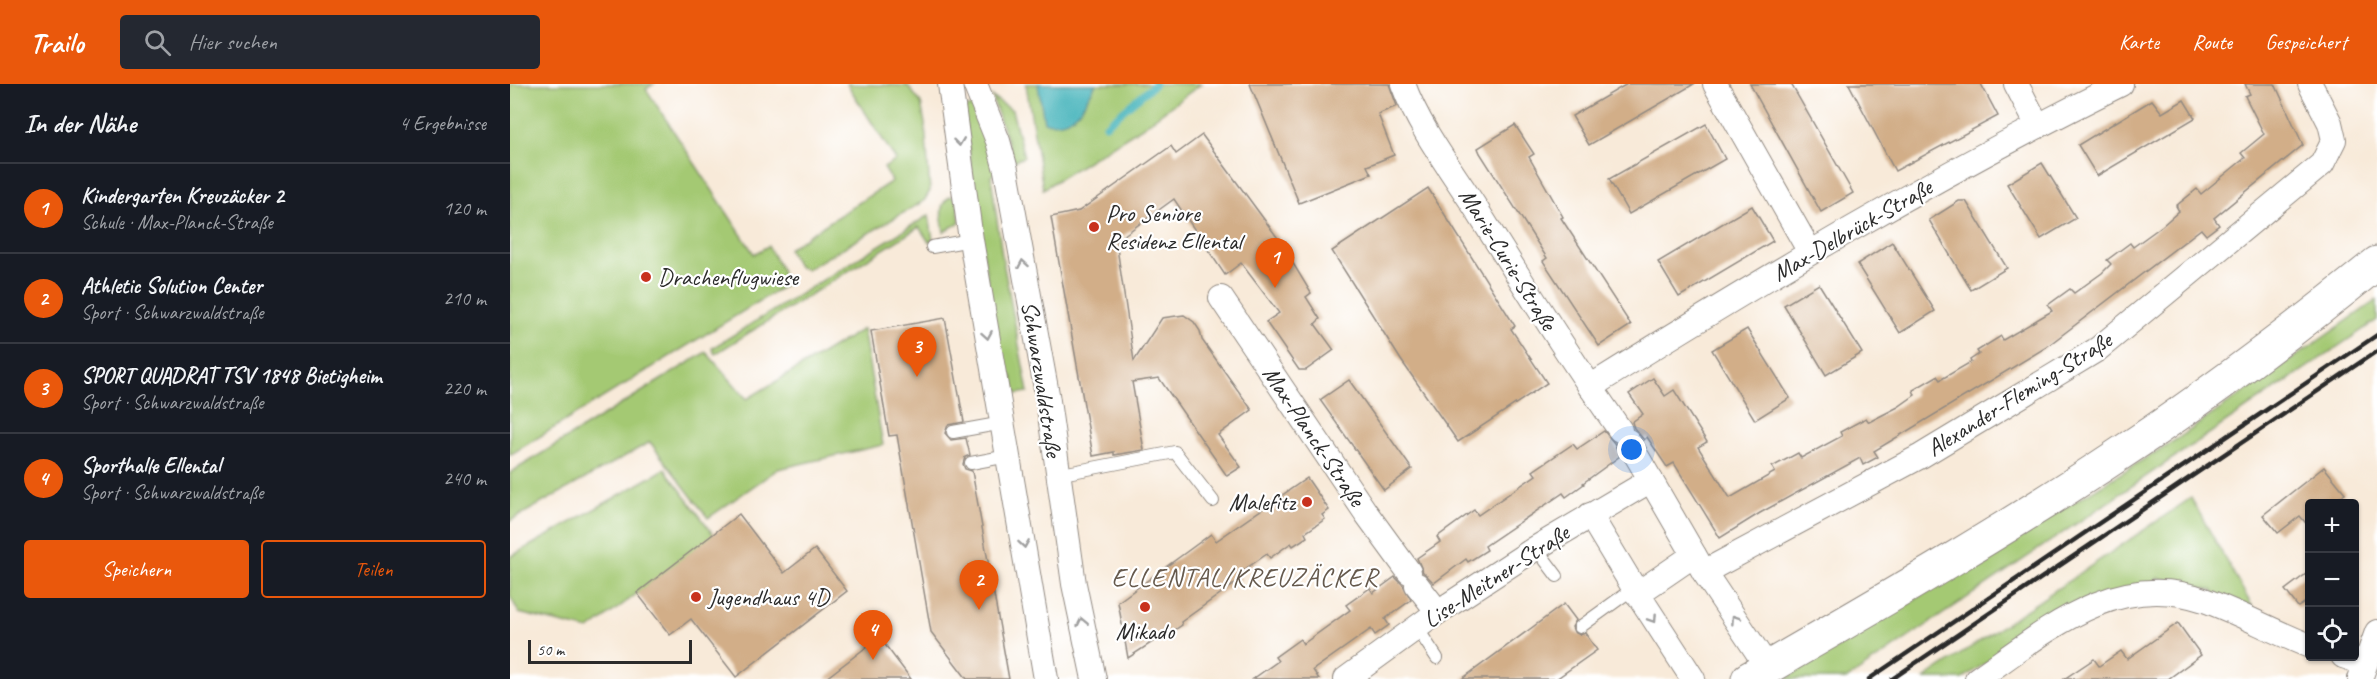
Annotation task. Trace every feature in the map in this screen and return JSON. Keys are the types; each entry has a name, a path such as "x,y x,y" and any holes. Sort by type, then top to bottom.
{"main road":[{"path":"1758,673 1956,557 2117,456 2204,397 2377,263"}],"street":[{"name":"Schwarzwaldstraße","path":"950,84 971,240 1046,679"},
{"name":"Schwarzwaldstraße","path":"975,84 998,141 1006,170 1047,394 1074,584 1094,679"},
{"name":"Marie-Curie-Straße","path":"1403,84 1409,100 1437,147 1651,480 1758,673"},
{"path":"1715,84 1810,252"},
{"path":"2016,84 2038,126"},
{"name":"Max-Delbrück-Straße","path":"1590,387 1810,252 2038,126 2121,84"},
{"name":"Alexander-Fleming-Straße","path":"1635,591 1699,563 1921,456 2098,349 2322,164 2334,140 2330,123 2310,84"},
{"name":"Max-Planck-Straße","path":"1221,298 1366,513 1437,612"},
{"name":"Lise-Meitner-Straße","path":"1346,679 1437,612 1536,548 1651,480"},
{"path":"1590,515 1635,591 1693,679"},
{"path":"1977,679 2045,632 2087,607 2129,593 2170,592 2204,600 2305,644"},
{"path":"2355,666 2377,632"}],"lane":[{"path":"932,248 971,240"},
{"path":"953,432 1003,423"},
{"path":"1057,475 1175,452 1213,501"},
{"path":"971,463 1008,456"},
{"path":"1536,548 1557,576"},
{"path":"1580,627 1613,603 1635,591"},
{"path":"1417,628 1437,658"}],"green space":[{"name":"Drachenflugwiese","path":"510,84 654,84 646,89 754,254 768,246 781,269 784,286 510,455"},
{"path":"847,84 908,86 921,103 925,124 930,191 924,201 807,269 799,267 788,249 892,181 884,168 896,160"},
{"path":"1026,84 1201,84 1144,126 1043,189"},
{"path":"992,97 1012,110 1024,157 1014,161"},
{"path":"978,104 997,171 991,176 1002,256 1028,392 1016,394 1012,376 1001,378 963,109"},
{"path":"951,196 957,198 960,222 944,232 942,207"},
{"path":"929,215 933,240 929,242 919,227 715,354 712,348"},
{"path":"2377,300 2377,320 1847,679 1785,679 2177,439"},
{"path":"863,329 883,445 778,469 708,518 650,442 510,521 510,473 706,352 747,399"},
{"path":"665,469 714,535 589,630 519,613 510,596 510,557"},
{"path":"2191,498 2252,606 2220,601 2213,590 2158,578 2151,584 2059,613 1962,679 1924,679"}],"water":[{"path":"1038,84 1096,84 1077,114 1055,123 1044,122"}],"building":[{"path":"1250,84 1389,84 1397,106 1378,114 1394,155 1367,166 1371,174 1299,203"},
{"path":"1627,84 1694,84 1589,145 1572,116"},
{"path":"1750,84 1791,84 1853,193 1821,212"},
{"path":"1849,84 1981,84 1998,116 1895,171"},
{"path":"2245,84 2275,84 2303,145 2214,218 2219,225 2206,235 2201,229 2045,348 1874,451 1878,457 1863,465 1860,458 1760,513 1720,538 1674,463 1667,467 1647,437 1644,440 1634,428 1632,422 1643,414 1629,394 1653,378 1665,396 1674,390 1707,442 1698,447 1730,498 1775,472 1772,467 1798,453 1801,458 1842,436 1840,432 1866,418 1869,422 1898,407 1915,395 1913,390 1937,376 1940,380 1971,362 1970,360 1979,354 1977,351 2001,336 2003,340 2052,311 2048,305 2070,289 2074,293 2102,273 2111,264 2107,260 2130,243 2133,247 2162,226 2179,211 2176,206 2197,189 2201,194 2245,158 2241,153 2264,134 2245,96 2250,94"},
{"path":"2152,100 2162,113 2184,100 2195,118 2097,176 2078,145"},
{"path":"1706,124 1725,159 1629,214 1609,179"},
{"path":"1515,125 1534,154 1529,157 1563,217 1561,218 1631,325 1599,346 1543,261 1547,258 1478,148"},
{"path":"1202,135 1277,237 1311,293 1306,297 1320,319 1315,324 1334,350 1306,370 1299,370 1266,322 1279,313 1241,263 1225,275 1174,199 1116,241 1134,361 1162,318 1184,315 1194,322 1200,331 1202,340 1252,410 1218,435 1241,467 1227,476 1159,378 1132,382 1144,450 1093,456 1051,217 1079,211 1171,146 1176,154"},
{"path":"2042,163 2076,218 2041,239 2007,184"},
{"path":"1428,188 1515,326 1511,329 1547,383 1458,442 1401,360 1332,251"},
{"path":"1959,201 1966,201 2007,268 1971,290 1929,220"},
{"path":"1752,206 1773,241 1679,297 1658,262"},
{"path":"1892,242 1935,311 1900,333 1857,264"},
{"path":"1819,284 1862,353 1826,375 1784,305"},
{"path":"945,318 964,422 948,425 945,433 951,440 966,438 970,455 965,457 963,464 965,469 972,471 1009,679 967,679 931,632 897,435 889,436 871,331"},
{"path":"1747,329 1790,398 1755,420 1712,350"},
{"path":"1349,380 1412,469 1384,490 1320,400"},
{"path":"1604,431 1614,443 1620,456 1566,497 1563,493 1485,546 1487,550 1468,562 1466,559 1434,583 1423,572 1417,558 1440,542 1437,537 1474,510 1478,515 1536,475 1533,471 1573,444 1577,449"},
{"path":"2324,467 2345,493 2337,499 2305,499 2305,522 2300,516 2278,533 2263,515"},
{"path":"1307,478 1329,510 1322,515 1325,519 1305,533 1307,537 1293,546 1291,543 1270,558 1267,554 1238,574 1241,579 1181,622 1182,625 1128,658 1118,602 1211,534 1216,541"},
{"name":"Jugendhaus 4D","path":"739,514 784,573 815,549 847,591 736,677 691,619 670,635 637,593"},
{"path":"2305,575 2305,602 2298,607 2285,590"},
{"path":"1395,577 1403,585 1411,600 1385,619 1389,625 1375,635 1371,629 1313,670 1319,679 1253,679 1278,661 1275,657 1300,639 1303,644 1350,610 1346,605 1370,588 1373,593"},
{"path":"1564,604 1576,620 1572,627 1574,632 1580,635 1585,633 1597,650 1556,679 1462,679"},
{"path":"2178,623 2201,655 2168,679 2064,679 2094,659 2099,666 2121,651 2127,659"},
{"path":"873,642 883,642 911,679 825,679"}],"waterway":[{"path":"1106,125 1155,84"}],"railway":[{"path":"1869,679 2377,335"},
{"path":"1892,679 2377,351"}],"place":[{"name":"Pro Seniore Residenz Ellental","path":"1094,227"},
{"name":"Drachenflugwiese","path":"646,277"},
{"name":"Kindergarten Kreuzäcker 2","path":"1275,288"},
{"name":"SPORT QUADRAT TSV 1848 Bietigheim","path":"917,377"},
{"name":"Malefitz","path":"1307,502"},
{"name":"Jugendhaus 4D","path":"696,597"},
{"name":"Mikado","path":"1145,607"},
{"name":"Athletic Solution Center","path":"979,610"},
{"name":"Sporthalle Ellental","path":"873,660"}],"district":[{"name":"ELLENTAL/KREUZÄCKER","path":"1245,577"}]}
